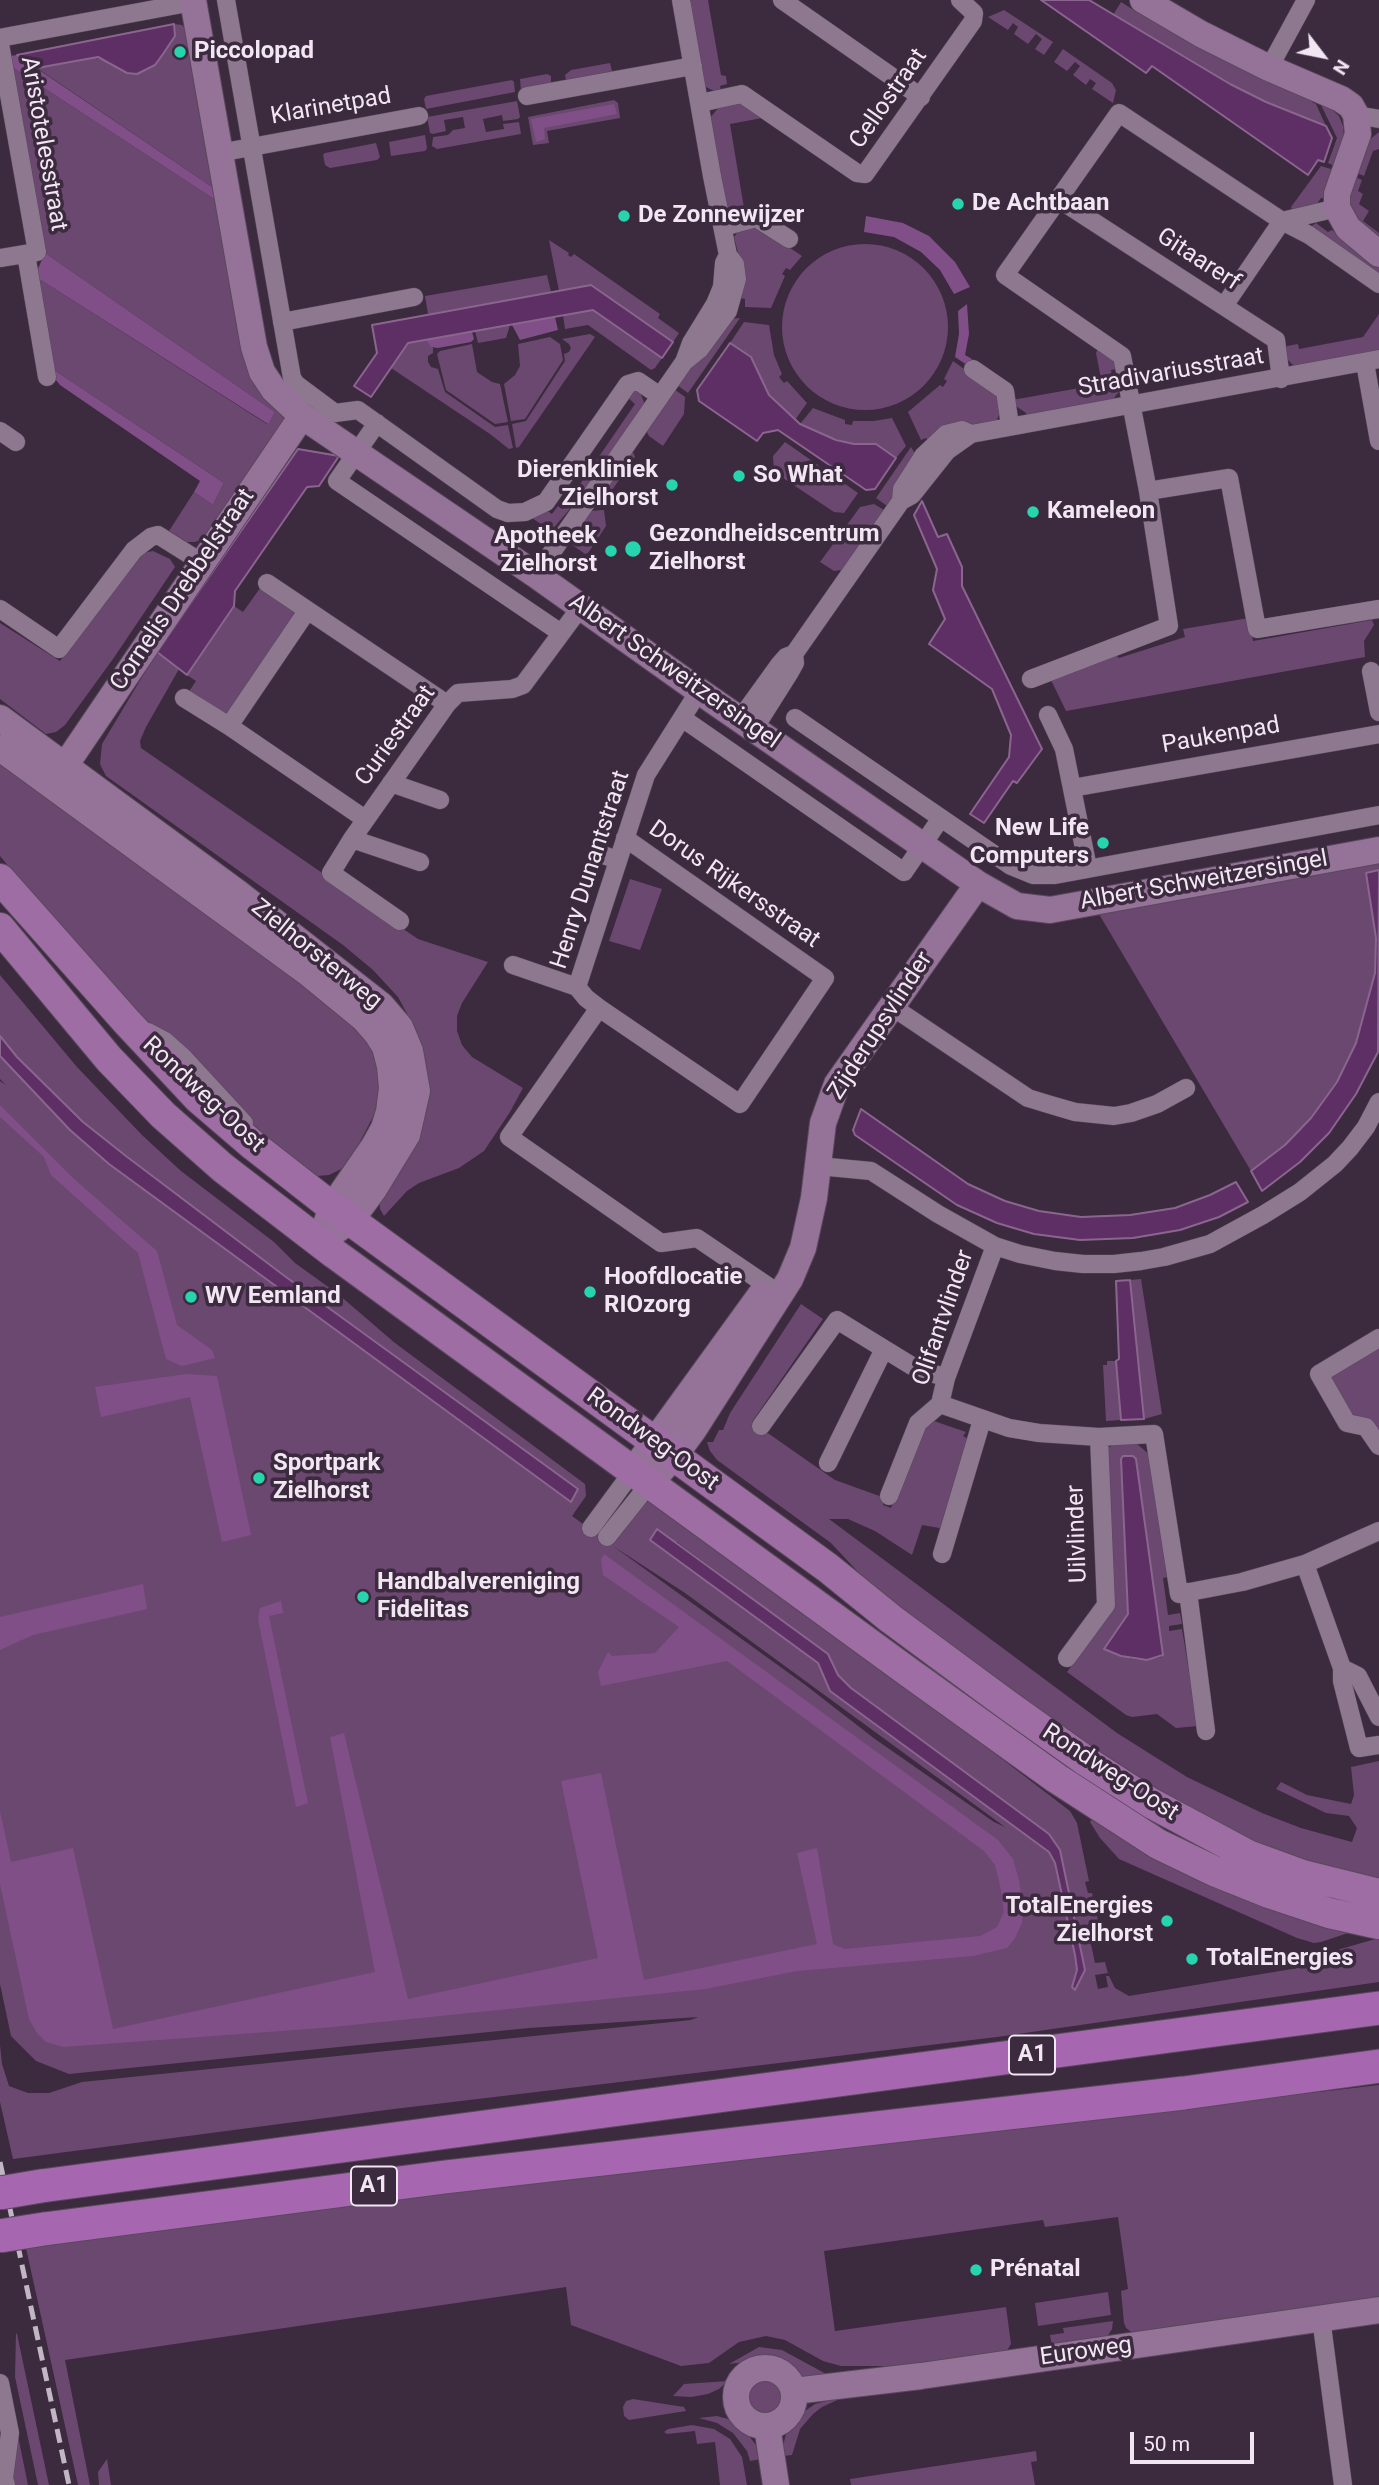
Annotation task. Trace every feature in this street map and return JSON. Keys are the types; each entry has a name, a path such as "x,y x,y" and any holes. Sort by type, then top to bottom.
{"highway":[{"name":"A1","path":"0,2193 1379,2008"},
{"name":"A1","path":"0,2236 445,2177 1184,2093 1379,2066"}],"main road":[{"name":"Rondweg-Oost","path":"0,878 198,1098 268,1157 828,1568 891,1619 1006,1704 1086,1761 1151,1802 1248,1855 1303,1875 1379,1894"},
{"name":"Rondweg-Oost","path":"0,928 109,1059 163,1115 212,1159 320,1242 1045,1770 1158,1844 1214,1871 1329,1913 1379,1924"}],"street":[{"path":"226,0 292,378 296,384 335,413 358,410 498,509 508,513 525,512 546,502 628,384 638,381 660,396"},
{"path":"536,575 684,362 700,349 728,311 737,279 735,264 728,255 681,0"},
{"path":"782,0 920,97"},
{"name":"Cellostraat","path":"700,103 742,94 857,173 865,174 973,21 974,13 960,0"},
{"path":"1143,0 1201,34 1269,68 1341,99 1368,117 1358,134 1337,194 1337,208 1348,228 1379,254"},
{"path":"1269,68 1306,0"},
{"path":"0,38 193,1"},
{"name":"Albert Schweitzersingel","path":"193,1 254,347 262,372 274,390 302,416 536,575 978,884 1017,906 1050,910 1379,850"},
{"name":"Aristotelesstraat","path":"0,44 32,253 47,377"},
{"path":"527,96 693,66"},
{"path":"1031,679 1169,626 1148,491 1122,356 1006,275 1119,113 1282,221 1310,235 1379,284"},
{"name":"Klarinetpad","path":"251,146 419,116"},
{"path":"219,153 251,146"},
{"name":"Gitaarerf","path":"1060,200 1276,340 1281,379"},
{"path":"1224,306 1282,221 1337,208"},
{"path":"723,227 756,218 789,239"},
{"path":"0,258 32,253"},
{"path":"282,322 414,297"},
{"path":"1372,361 1379,441"},
{"name":"Stradivariusstraat","path":"747,724 779,665 786,657 794,654 901,501 912,495 947,451 971,434 1372,361"},
{"path":"973,369 1005,391 1010,426"},
{"name":"Cornelis Drebbelstraat","path":"58,776 302,416"},
{"name":"Albert Schweitzersingel","path":"377,423 337,481 561,633"},
{"path":"0,431 16,442"},
{"path":"1148,491 1229,478 1257,629 1379,610"},
{"path":"0,610 59,649 134,550 151,537 158,534 201,562"},
{"path":"267,583 447,704"},
{"name":"Curiestraat","path":"400,921 331,873 365,819 447,704 458,693 512,689 523,685 580,607"},
{"path":"229,726 307,611"},
{"path":"1371,671 1379,712"},
{"name":"Henry Dunantstraat","path":"599,1008 577,987 646,775 699,691"},
{"path":"184,698 365,819"},
{"path":"1048,715 1064,749 1088,868"},
{"name":"Zielhorsterweg","path":"0,718 58,776"},
{"name":"Albert Schweitzersingel","path":"682,718 904,872 940,818"},
{"name":"Albert Schweitzersingel","path":"795,718 1023,872 1043,876 1379,815"},
{"name":"Paukenpad","path":"1072,788 1379,734"},
{"name":"Zielhorsterweg","path":"0,748 58,776 238,893 382,1005 400,1027 410,1051 417,1091 407,1135 398,1153 342,1213 320,1242"},
{"path":"391,783 440,800"},
{"name":"Dorus Rijkersstraat","path":"599,1008 740,1104 825,978 625,838"},
{"path":"352,839 419,862"},
{"path":"597,853 618,859"},
{"name":"Zijderupsvlinder","path":"641,1477 665,1449 774,1291 809,1222 823,1123 836,1084 978,884"},
{"path":"513,965 577,987"},
{"path":"891,1006 1028,1098 1075,1112 1114,1116 1132,1113 1157,1104 1186,1088"},
{"path":"599,1008 509,1137 660,1243 696,1238 774,1291"},
{"path":"818,1166 871,1171 938,1214 995,1246 1055,1261 1114,1264 1141,1261 1164,1258 1210,1244 1263,1215 1317,1179 1373,1132 1379,1102"},
{"name":"Olifantvlinder","path":"995,1246 946,1378 940,1404 1009,1428 1039,1433 1099,1437 1154,1434 1179,1594 1188,1592"},
{"path":"761,1426 836,1320 912,1366 946,1378"},
{"path":"1379,1338 1319,1374 1347,1423 1366,1426 1379,1446"},
{"path":"828,1463 884,1349"},
{"path":"889,1496 918,1423 940,1404"},
{"path":"942,1554 982,1420"},
{"name":"Uilvlinder","path":"1067,1658 1106,1605 1099,1437"},
{"path":"591,1528 641,1477"},
{"path":"607,1537 641,1477"},
{"path":"1206,1731 1188,1592 1242,1582 1306,1564 1379,1531"},
{"path":"1306,1564 1342,1668 1342,1681 1359,1748 1379,1745"},
{"path":"1342,1668 1358,1676 1379,1717"},
{"name":"Euroweg","path":"794,2391 1379,2310"},
{"path":"1321,2318 1343,2485"},
{"path":"767,2367 781,2372 794,2391 794,2400 788,2415 775,2425 752,2424 741,2414 735,2401 741,2380 752,2370 767,2367"},
{"path":"0,2383 10,2433 4,2478 6,2485"},
{"path":"767,2426 776,2485"}],"shaded area":[{"path":"708,0 721,75 726,76 727,84 720,86 721,91 716,92 704,86 689,1"},
{"path":"1041,0 1089,0 1230,84 1326,126 1332,138 1324,162 1318,160 1308,175 1152,66 1146,73"},
{"path":"1121,2 1148,19 1151,16 1313,96 1312,102 1316,104 1326,126 1266,102 1151,39 1113,15"},
{"path":"1004,10 1053,42 1044,55 1035,49 1042,39 1036,34 1028,44 1014,34 1018,27 1013,23 1008,30 988,17"},
{"path":"174,24 182,25 189,33 215,189 37,68 92,57 128,73 155,65 175,36"},
{"path":"174,24 175,36 155,65 137,74 127,73 98,57 37,68 17,55"},
{"path":"1063,49 1112,83 1116,90 1113,103 1092,89 1096,83 1090,79 1086,85 1073,75 1080,66 1075,62 1067,71 1054,62"},
{"path":"17,55 215,189 217,201 12,67 10,56"},
{"path":"610,63 613,75 566,80 565,75 571,70"},
{"path":"12,67 217,201 286,417 203,539 187,542 169,531 194,492 213,505 224,483 54,370 36,277 267,424 275,412 45,253"},
{"path":"547,74 551,76 551,85 521,91 520,79"},
{"path":"512,80 515,92 426,109 426,96"},
{"path":"614,100 618,103 620,118 547,131 549,143 533,145 528,117"},
{"path":"517,101 520,117 518,119 503,121 502,115 483,119 486,132 504,129 503,124 519,122 521,134 437,149 432,146 433,137 448,135 453,130 465,128 463,117 444,120 446,131 433,134 430,133 427,117"},
{"path":"1323,101 1339,116 1343,126 1344,137 1335,166 1328,163 1337,138 1321,105"},
{"path":"743,103 762,118 730,124 745,214 726,207 710,118 719,107"},
{"path":"614,104 617,114 544,128 545,139 536,142 531,119"},
{"path":"1379,132 1379,149 1373,151 1364,176 1357,173 1368,141"},
{"path":"425,135 425,151 391,156 389,142"},
{"path":"376,143 380,157 377,160 330,168 325,165 325,153"},
{"path":"1321,166 1334,170 1324,198 1321,198 1314,208 1293,212 1291,207"},
{"path":"1355,177 1362,180 1358,191 1363,194 1359,204 1369,211 1363,221 1379,233 1379,242 1352,216 1349,197"},
{"path":"866,216 903,223 929,236 955,262 970,287 954,294 940,270 921,252 894,237 864,232"},
{"path":"1316,223 1328,232 1332,230 1379,264 1379,278 1310,227"},
{"path":"756,225 802,256 790,270 786,268 782,274 785,276 771,308 745,307 745,299 740,298 743,272 734,237 742,226"},
{"path":"549,240 571,257 574,254 660,314 658,318 679,333 673,342 593,286 559,291"},
{"path":"865,244 897,250 924,268 942,295 948,327 942,359 924,386 897,404 865,410 833,404 806,386 788,359 782,327 788,295 806,268 833,250"},
{"path":"45,253 275,412 268,424 36,277"},
{"path":"547,275 551,292 428,314 425,296"},
{"path":"591,285 673,342 662,358 593,310 408,343 371,397 354,386 377,353 372,325"},
{"path":"967,304 969,334 965,355 972,359 967,365 955,357 959,334 958,311"},
{"path":"593,310 662,358 655,368 651,370 588,325 565,329 563,315"},
{"path":"1379,314 1379,351 1296,368 1287,359 1287,346 1298,344 1299,349 1363,337"},
{"path":"555,317 558,330 520,340 512,325"},
{"path":"740,318 688,393 677,385 729,319"},
{"path":"744,322 769,325 774,355 782,374 779,377 784,383 787,381 807,403 795,420 769,395 751,357 730,343"},
{"path":"510,325 506,338 478,343 475,331"},
{"path":"472,332 474,339 471,342 438,348 431,347 426,340"},
{"path":"590,334 595,337 516,448 512,424 526,421 565,361 564,354 571,348 562,339"},
{"path":"550,337 560,344 563,360 525,419 511,421 504,384 515,375 520,366 518,344"},
{"path":"426,340 433,348 428,362 431,367 438,369 445,392 495,427 508,425 513,448 509,449 391,368 408,343"},
{"path":"730,343 751,357 769,395 800,424 836,440 854,444 876,444 896,458 875,489 866,490 778,430 763,433 757,441 699,401 697,390"},
{"path":"472,344 477,372 500,384 508,422 495,424 446,390 437,354"},
{"path":"1098,348 1115,361 1117,369 1111,370 1112,375 1118,374 1121,389 1114,401 1027,416 1013,404 1012,400 1102,384 1096,353"},
{"path":"953,361 1000,395 1002,408 996,422 954,426 929,441 926,438 921,440 908,412 940,385 943,387"},
{"path":"54,370 224,483 213,505 194,492 200,481 60,385 55,379"},
{"path":"634,389 640,392 645,405 580,497 551,531 532,518 544,509 552,514 558,506 563,509 635,404 627,397"},
{"path":"674,389 685,397 684,414 663,446 649,436 646,430"},
{"path":"813,408 852,425 853,421 892,418 906,446 896,458 876,444 854,444 818,434 800,424"},
{"path":"785,442 858,493 844,513 834,512 774,472 773,456"},
{"path":"911,447 917,457 887,506 876,498"},
{"path":"298,449 339,456 319,486 307,487 235,591 234,606 187,675 157,652"},
{"path":"632,450 635,457 612,490 603,490"},
{"path":"922,501 938,537 947,534 962,567 962,586 1042,749 1017,783 1013,781 984,823 970,814 1009,757 1011,735 992,689 929,644 945,619 933,590 937,569 914,515"},
{"path":"874,504 884,510 842,572 834,571 820,562 860,507"},
{"path":"604,510 606,526 585,554 571,544 590,511"},
{"path":"153,551 170,559 175,567 65,725 56,732 46,734 0,699 0,623 60,661 124,570 143,553"},
{"path":"263,584 299,608 225,717 188,693 196,681 187,675 234,606 243,612"},
{"path":"1249,618 1253,641 1372,620 1374,625 1364,641 1365,657 1066,711 1050,678 1116,655 1119,658 1185,637 1183,629"},
{"path":"157,652 179,669 146,727 140,741 141,748 418,939 488,962 462,1003 457,1016 457,1031 462,1045 472,1057 523,1088 484,1151 459,1168 419,1183 407,1191 384,1216 380,1209 379,1195 422,1128 428,1096 426,1064 416,1030 398,997 373,970 343,945 106,776 100,764 102,744"},
{"path":"0,754 309,980 376,1050 381,1091 376,1111 352,1157 341,1169 329,1175 317,1176 237,1119 128,1009 0,856"},
{"path":"1379,857 1379,870 1366,873 1376,938 1375,973 1356,1043 1337,1082 1311,1118 1285,1145 1251,1171 1096,909"},
{"path":"1379,870 1378,1052 1356,1094 1329,1133 1300,1162 1262,1191 1251,1171 1285,1145 1311,1118 1337,1082 1356,1043 1375,973 1376,938 1366,873"},
{"path":"630,879 662,889 640,950 609,941"},
{"name":"Sportpark Zielhorst","path":"0,975 77,1067 142,1135 181,1171 274,1242 295,1263 338,1294 395,1343 585,1484 586,1496 572,1516 612,1545 644,1503 653,1500 921,1697 1070,1811 1077,1823 1089,1881 1085,1882 1088,1893 1092,1893 1098,1921 1087,1925 1095,1963 1105,1962 1108,1973 1095,1975 1098,1989 1108,1987 1106,1976 1109,1976 1115,1988 1129,1996 1292,1969 1311,1965 1309,1958 1379,1938 1379,1982 997,2037 394,2109 13,2159 0,2102 0,2045 2,2064 9,2086 28,2093 49,2093 82,2082 691,2020 698,2017 529,2028 69,2074 36,2061 11,2036 0,1984 0,1081 6,1085 0,1079 0,1056 70,1130 109,1164 570,1502 578,1489 234,1238 83,1122 17,1057 0,1036","holes":["650,1540 677,1542 827,1654 838,1675 851,1688 1049,1834 1060,1850 1085,1970 1076,1989 1072,1987 1077,1970 1075,1955 1055,1863 1049,1852 830,1691 818,1663","613,1546 685,1593 1005,1827 875,1739 804,1684"]},
{"path":"0,1036 17,1057 83,1122 126,1156 282,1274 578,1489 571,1502 109,1164 70,1130 0,1056"},
{"path":"0,1105 74,1179 157,1251 177,1325 212,1350 215,1358 182,1366 166,1359 138,1253 51,1175 44,1157 0,1117"},
{"path":"861,1109 968,1184 1005,1201 1039,1211 1081,1217 1130,1215 1175,1208 1236,1182 1248,1202 1219,1217 1180,1230 1133,1238 1080,1240 1034,1234 997,1223 957,1205 855,1135 853,1130"},
{"path":"1141,1279 1162,1414 1144,1419 1130,1280"},
{"path":"1130,1280 1144,1419 1121,1420 1116,1361 1119,1359 1116,1281"},
{"path":"801,1304 823,1319 752,1422 835,1480 885,1498 883,1505 891,1508 922,1427 934,1421 966,1432 963,1436 970,1440 945,1529 922,1525 912,1555 875,1531 848,1519 829,1519 1117,1733 1187,1777 1262,1813 1301,1828 1352,1842 1357,1828 1349,1816 1326,1813 1276,1789 1281,1782 1307,1795 1351,1804 1354,1795 1351,1767 1379,1761 1379,1885 1282,1857 1169,1805 942,1644 860,1574 831,1543 717,1460 707,1442 713,1442 719,1430 723,1430 730,1413"},
{"path":"1377,1346 1379,1435 1353,1417 1327,1375"},
{"path":"1107,1361 1116,1361 1121,1420 1106,1421 1103,1365 1107,1365"},
{"path":"186,1374 217,1376 251,1535 222,1542 190,1397 101,1417 95,1387"},
{"path":"1116,1443 1137,1444 1150,1455 1168,1577 1163,1578 1168,1615 1180,1613 1182,1624 1169,1626 1169,1631 1182,1629 1198,1726 1176,1728 1157,1714 1132,1717 1126,1715 1067,1672 1114,1607 1108,1448","holes":["1121,1459 1162,1657 1130,1659"]},
{"path":"1123,1456 1133,1456 1136,1459 1163,1655 1147,1660 1121,1656 1104,1649 1128,1614"},
{"path":"657,1529 828,1654 838,1675 851,1688 1049,1834 1060,1850 1085,1970 1075,1990 1072,1987 1077,1970 1075,1955 1055,1863 1049,1852 830,1691 818,1663 650,1540"},
{"path":"604,1554 998,1840 1013,1859 1023,1906 1022,1923 1007,1948 973,1956 797,1971 705,1989 322,2028 63,2047 46,2042 37,2033 29,2019 0,1884 0,1811 11,1862 73,1848 113,2029 375,1972 330,1737 344,1733 408,1999 598,1958 561,1781 601,1773 644,1980 817,1944 797,1853 817,1848 833,1944 837,1946 845,1949 980,1936 997,1927 1004,1912 1001,1890 995,1865 984,1851 727,1661 601,1686 598,1672 608,1652 612,1656 655,1653 679,1627 603,1575 601,1560"},
{"path":"143,1584 147,1609 33,1635 0,1650 0,1617"},
{"path":"281,1601 283,1613 269,1616 308,1803 296,1807 258,1619 260,1608"},
{"path":"1095,1815 1363,1928 1321,1942 1314,1943 1297,1938 1119,1859 1090,1822"},
{"path":"1379,2085 1379,2300 1134,2334 1124,2323 1121,2291 1128,2289 1118,2217 1045,2227 1043,2220 824,2251 835,2331 1006,2307 1011,2344 1006,2352 919,2366 841,2366 823,2361 785,2340 766,2336 739,2342 709,2363 681,2366 571,2325 566,2287 65,2360 90,2485 78,2485 26,2248 387,2200"},
{"path":"1108,2292 1111,2315 1038,2326 1035,2303"},
{"path":"1113,2321 1107,2337 1052,2347 1050,2335 1064,2333 1063,2328"},
{"path":"16,2333 49,2485 38,2485 15,2377"},
{"path":"759,2347 782,2350 830,2376 807,2379 783,2363 769,2359 729,2364"},
{"path":"764,2378 778,2384 784,2398 778,2412 764,2418 750,2412 744,2398 750,2384"},
{"path":"728,2381 708,2394 673,2396 684,2384"},
{"path":"846,2396 813,2414 800,2429 792,2455 783,2456 786,2434 805,2411 815,2404"},
{"path":"633,2399 684,2407 686,2411 629,2420 624,2416 623,2407 626,2401"},
{"path":"717,2416 728,2419 749,2436 761,2459 750,2461 747,2451 733,2433 717,2423 699,2418"},
{"path":"692,2425 714,2429 730,2439 742,2457 747,2485 720,2485 715,2442 697,2444 695,2431 664,2432"},
{"path":"18,2436 28,2485 10,2485"},
{"path":"1036,2451 1037,2461 1031,2462 1035,2485 851,2485 850,2479"},
{"path":"107,2459 111,2485 99,2485 98,2472"}],"railway":[{"path":"0,2162 69,2485"}],"place":[{"name":"Piccolopad","path":"180,52"},
{"name":"De Achtbaan","path":"958,204"},
{"name":"De Zonnewijzer","path":"624,216"},
{"name":"So What","path":"739,476"},
{"name":"Dierenkliniek Zielhorst","path":"672,485"},
{"name":"Kameleon","path":"1033,512"},
{"name":"Gezondheidscentrum Zielhorst","path":"633,549"},
{"name":"Apotheek Zielhorst","path":"611,551"},
{"name":"New Life Computers","path":"1103,843"},
{"name":"Hoofdlocatie RIOzorg","path":"590,1292"},
{"name":"WV Eemland","path":"191,1297"},
{"name":"Sportpark Zielhorst","path":"259,1478"},
{"name":"Handbalvereniging Fidelitas","path":"363,1597"},
{"name":"TotalEnergies Zielhorst","path":"1167,1921"},
{"name":"TotalEnergies","path":"1192,1959"},
{"name":"Prénatal","path":"976,2270"}]}
